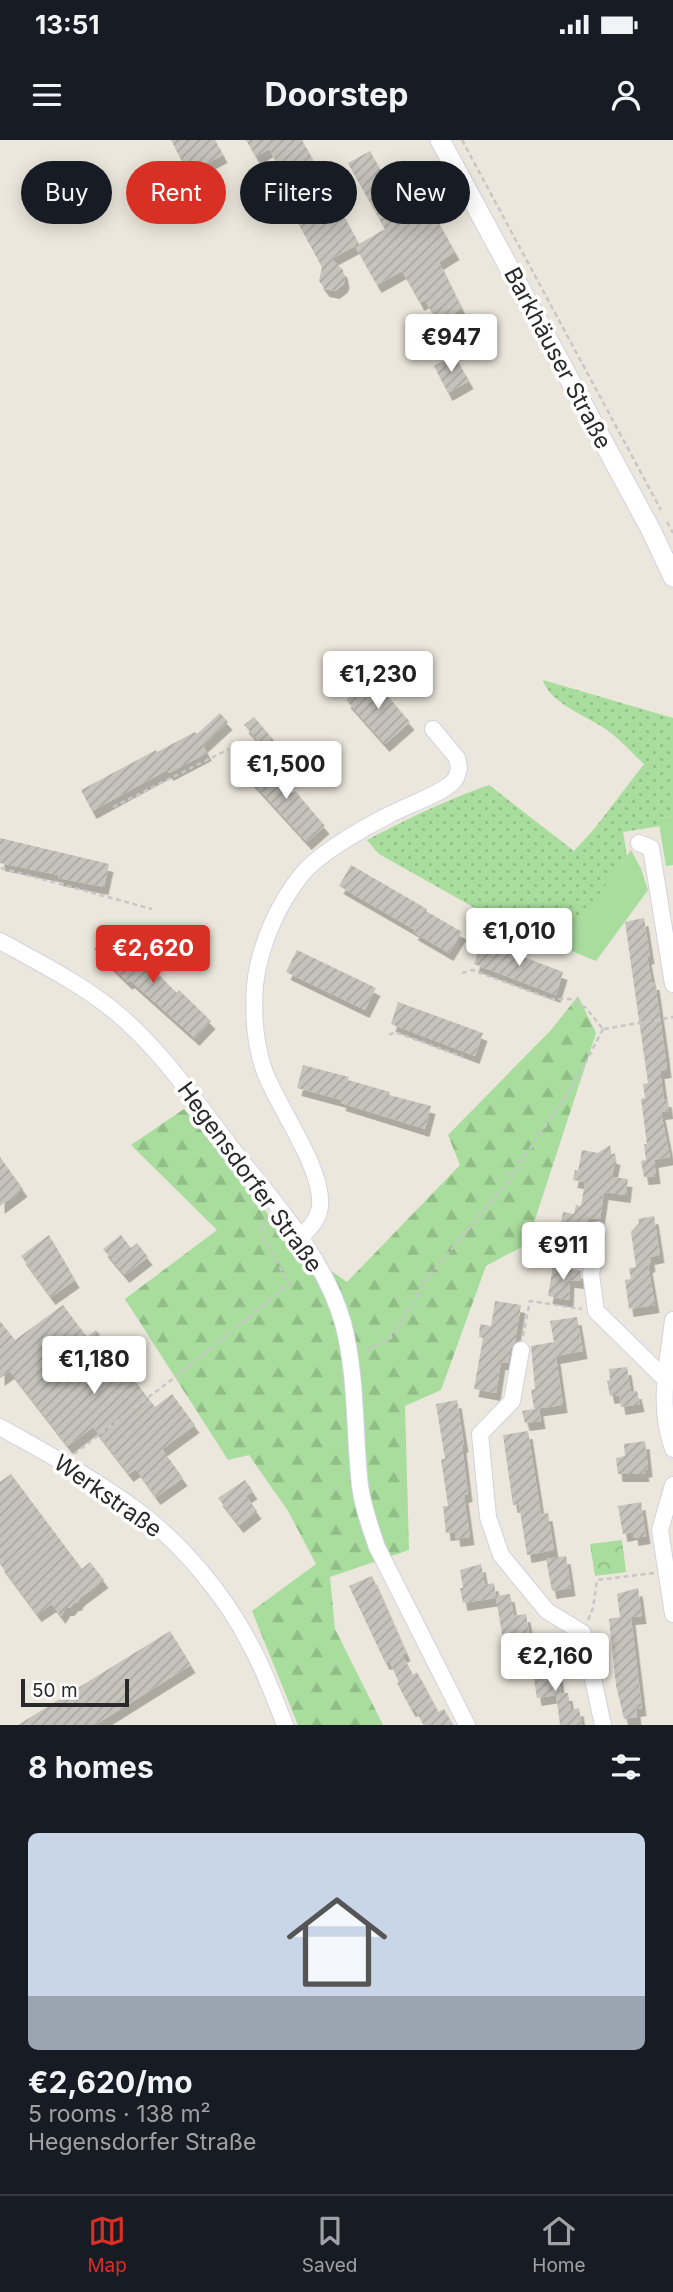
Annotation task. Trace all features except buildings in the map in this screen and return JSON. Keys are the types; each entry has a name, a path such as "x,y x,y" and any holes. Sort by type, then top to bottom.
{"street":[{"name":"Barkhäuser Straße","path":"440,140 646,521 673,577"},
{"path":"300,1237 313,1226 320,1209 320,1189 263,1067 255,1027 255,985 262,951 277,915 302,874 310,866 344,841 387,816 453,783 459,768 457,758 433,729"},
{"path":"639,843 651,848 673,984"},
{"name":"Hegensdorfer Straße","path":"0,941 85,989 138,1034 177,1076 300,1237 331,1289 343,1323 348,1352 360,1489 368,1522 377,1547 467,1725"},
{"path":"598,1230 591,1274 596,1311 665,1379"},
{"path":"673,1320 663,1405 673,1449"},
{"path":"521,1350 512,1401 480,1434 488,1517 501,1555 547,1611 583,1633 603,1725"},
{"name":"Werkstraße","path":"0,1427 138,1511 167,1537 231,1612 251,1644 285,1725"},
{"path":"673,1485 660,1530 673,1614"}],"path":[{"path":"463,140 673,533"},
{"path":"113,807 229,749"},
{"path":"1,868 152,909"},
{"path":"462,973 472,970 551,999 572,999 586,1008 603,1029"},
{"path":"603,1029 673,1017"},
{"path":"348,1352 375,1347 395,1334 424,1282 488,1208 559,1106 588,1060 603,1029"},
{"path":"389,1035 395,1032 463,1057"},
{"path":"62,1463 183,1371 289,1284 259,1229"},
{"path":"521,1350 530,1301 596,1311"},
{"path":"583,1633 593,1608 597,1580 666,1571"}],"green space":[{"path":"543,680 673,718 673,816 658,818 660,826 623,832 627,856 562,947 491,917 379,854 367,840 427,810 489,785 574,851 644,764 607,730 553,696"},
{"path":"673,816 673,865 666,866 658,818"},
{"path":"631,850 648,890 596,961 562,947"},
{"path":"578,996 596,1033 527,1244 486,1266 441,1390 405,1406 409,1550 330,1577 335,1629 383,1725 298,1725 252,1611 316,1564 288,1511 249,1455 228,1460 125,1299 217,1230 131,1145 184,1109 290,1242 347,1282 460,1165 448,1135 551,1030"},
{"path":"622,1540 626,1572 595,1576 590,1544"}]}
